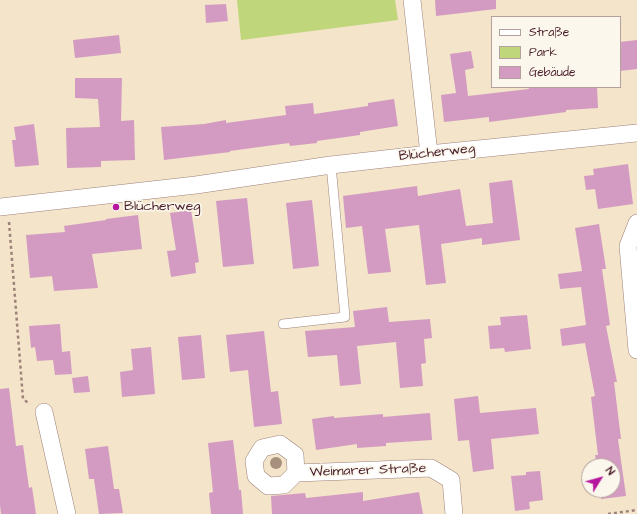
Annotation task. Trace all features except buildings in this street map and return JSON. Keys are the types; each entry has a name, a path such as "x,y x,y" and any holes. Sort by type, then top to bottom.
{"street":[{"path":"412,0 428,154"},
{"name":"Blücherweg","path":"4,206 196,184 331,165 637,133"},
{"path":"637,223 628,246 637,350"},
{"path":"44,412 67,514"},
{"name":"Weimarer Straße","path":"296,473 431,468 451,480 454,514"}],"lane":[{"path":"282,324 345,317 331,165"}],"path":[{"path":"4,206 23,399 44,412"},
{"path":"608,514 637,510"}],"green space":[{"path":"237,0 395,0 398,20 241,40"}],"place":[{"name":"Blücherweg","path":"116,207"}]}
